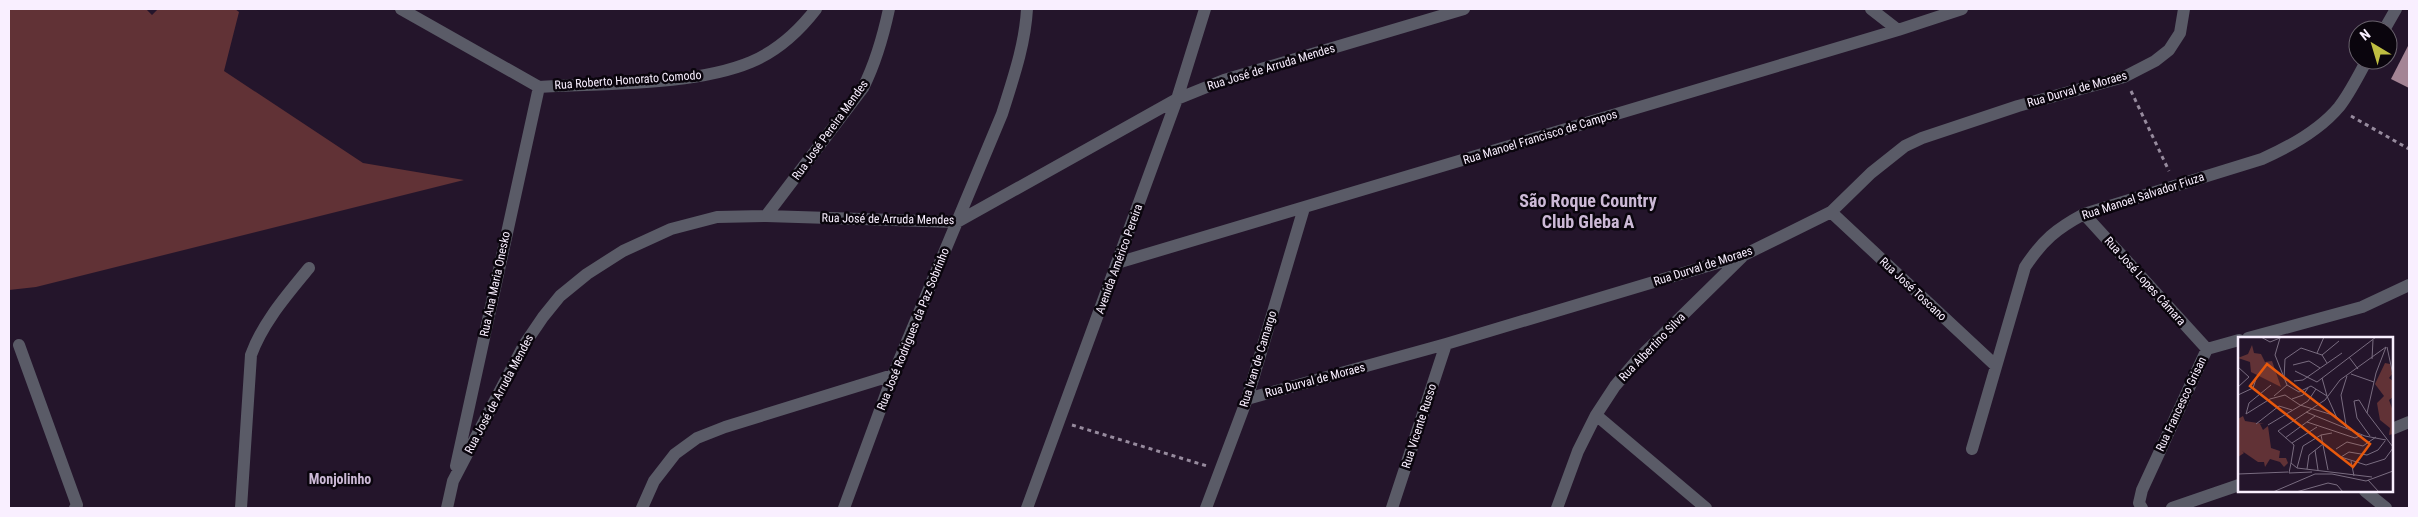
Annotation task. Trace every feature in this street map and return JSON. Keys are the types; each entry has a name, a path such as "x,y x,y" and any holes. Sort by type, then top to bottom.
{"street":[{"path":"401,9 538,87"},
{"path":"412,9 427,25"},
{"name":"Rua Roberto Honorato Comodo","path":"538,87 682,78 722,71 752,62 780,45 804,25 816,9"},
{"name":"Rua José Pereira Mendes","path":"766,216 863,88 882,42 889,9"},
{"name":"Rua José Rodrigues da Paz Sobrinho","path":"844,508 893,375 1002,114 1016,70 1026,26 1027,9"},
{"name":"Avenida Américo Pereira","path":"1027,508 1177,100 1205,9"},
{"name":"Rua José de Arruda Mendes","path":"447,508 453,481 524,345 560,296 586,274 623,251 671,229 717,217 766,216 957,222 1177,100 1224,80 1464,9"},
{"path":"1871,9 1898,30"},
{"name":"Rua Manoel Francisco de Campos","path":"1117,264 1898,30 1962,9"},
{"name":"Rua Durval de Moraes","path":"1247,399 1446,344 1744,255 1831,212 1892,155 1922,138 2018,106 2124,77 2155,61 2169,50 2180,33 2184,9"},
{"path":"2390,20 2396,9"},
{"name":"Rua Manoel Salvador Fiuza","path":"1972,449 2025,267 2039,246 2057,228 2084,214 2262,160 2284,149 2307,135 2338,108 2361,70"},
{"name":"Rua Ana Maria Onesko","path":"453,481 538,87"},
{"name":"Rua Ivan de Camargo","path":"1206,508 1247,399 1304,208"},
{"name":"Rua José Toscano","path":"1831,212 1995,365"},
{"name":"Rua José Lopes Câmara","path":"2084,214 2207,349"},
{"name":"Rua Albertino Silva","path":"1557,508 1575,458 1596,414 1615,386 1638,359 1744,255"},
{"path":"241,508 251,356 258,336 288,293 310,268"},
{"path":"2252,337 2362,307 2409,285"},
{"name":"Rua Francesco Grisan","path":"2142,508 2139,503 2142,490 2207,349 2238,340"},
{"name":"Rua Vicente Russo","path":"1392,508 1446,344"},
{"path":"19,345 77,505 76,508"},
{"path":"642,508 654,481 675,454 697,438 725,426 893,375"},
{"path":"1596,414 1706,508"},
{"path":"2393,429 2409,422"},
{"path":"2172,508 2238,485"},
{"path":"2366,492 2386,508"}],"path":[{"path":"2124,77 2175,186"},
{"path":"2338,108 2409,149"},
{"path":"1060,421 1220,470"}],"shaded area":[{"path":"9,9 146,9 152,15 158,9 235,9 239,12 224,71 363,163 464,180 36,287 9,290"}],"building":[{"path":"2409,44 2409,88 2391,79 2396,70 2398,70 2398,65"}],"district":[{"name":"São Roque Country Club Gleba A","path":"1588,211"},
{"name":"Monjolinho","path":"340,479"}]}
